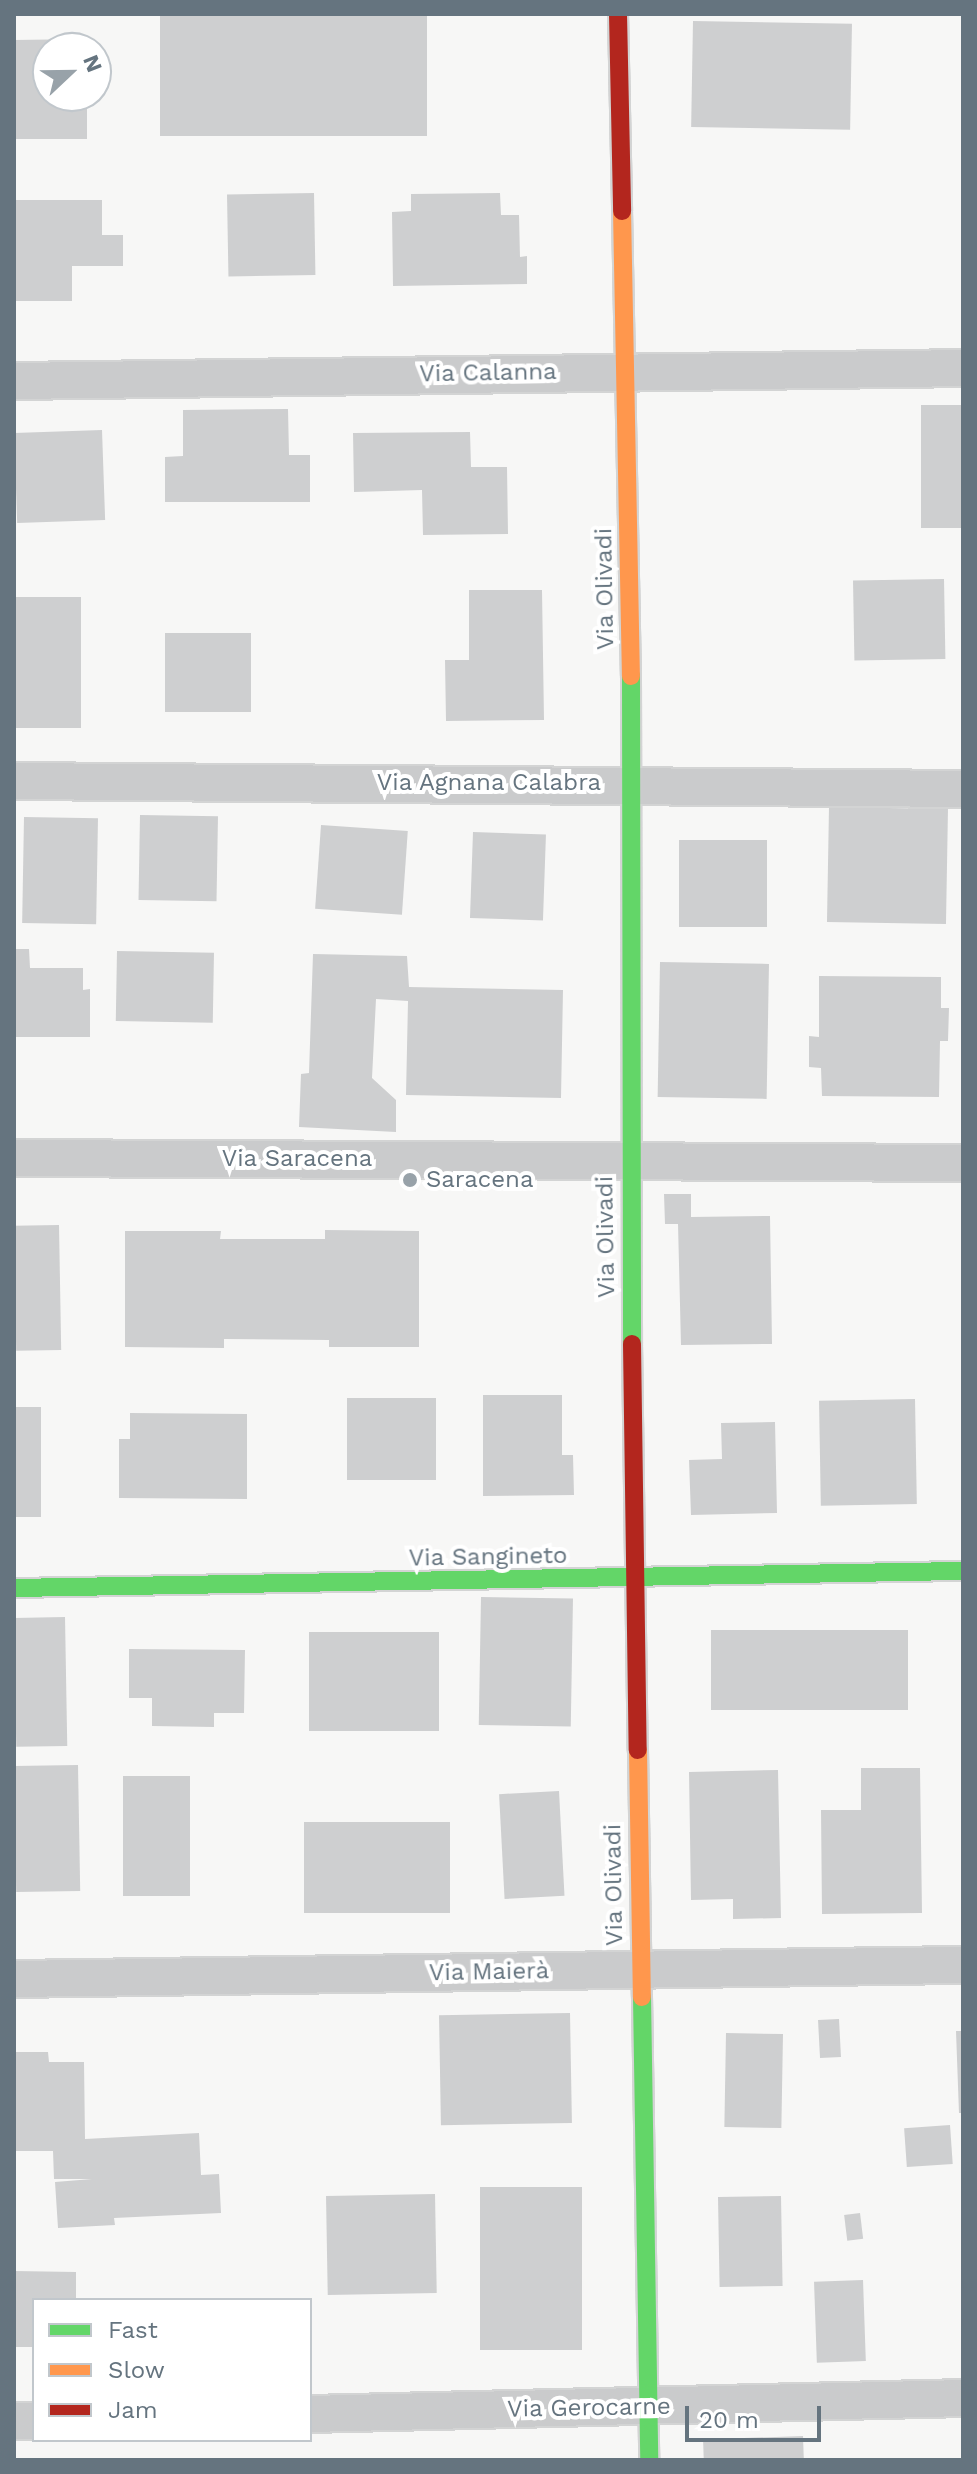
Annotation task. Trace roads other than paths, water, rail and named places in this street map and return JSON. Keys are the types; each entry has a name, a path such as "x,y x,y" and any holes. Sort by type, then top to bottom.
{"street":[{"name":"Via Olivadi","path":"618,14 633,784 629,1159 639,1970 649,2460"},
{"name":"Via Calanna","path":"14,381 963,368"},
{"name":"Via Agnana Calabra","path":"14,781 963,789"},
{"name":"Via Saracena","path":"14,1158 963,1163"},
{"name":"Via Sangineto","path":"14,1588 963,1571"},
{"name":"Via Maierà","path":"14,1979 963,1965"},
{"name":"Via Gerocarne","path":"312,2414 963,2398"}],"place":[{"name":"Saracena","path":"410,1180"}]}
